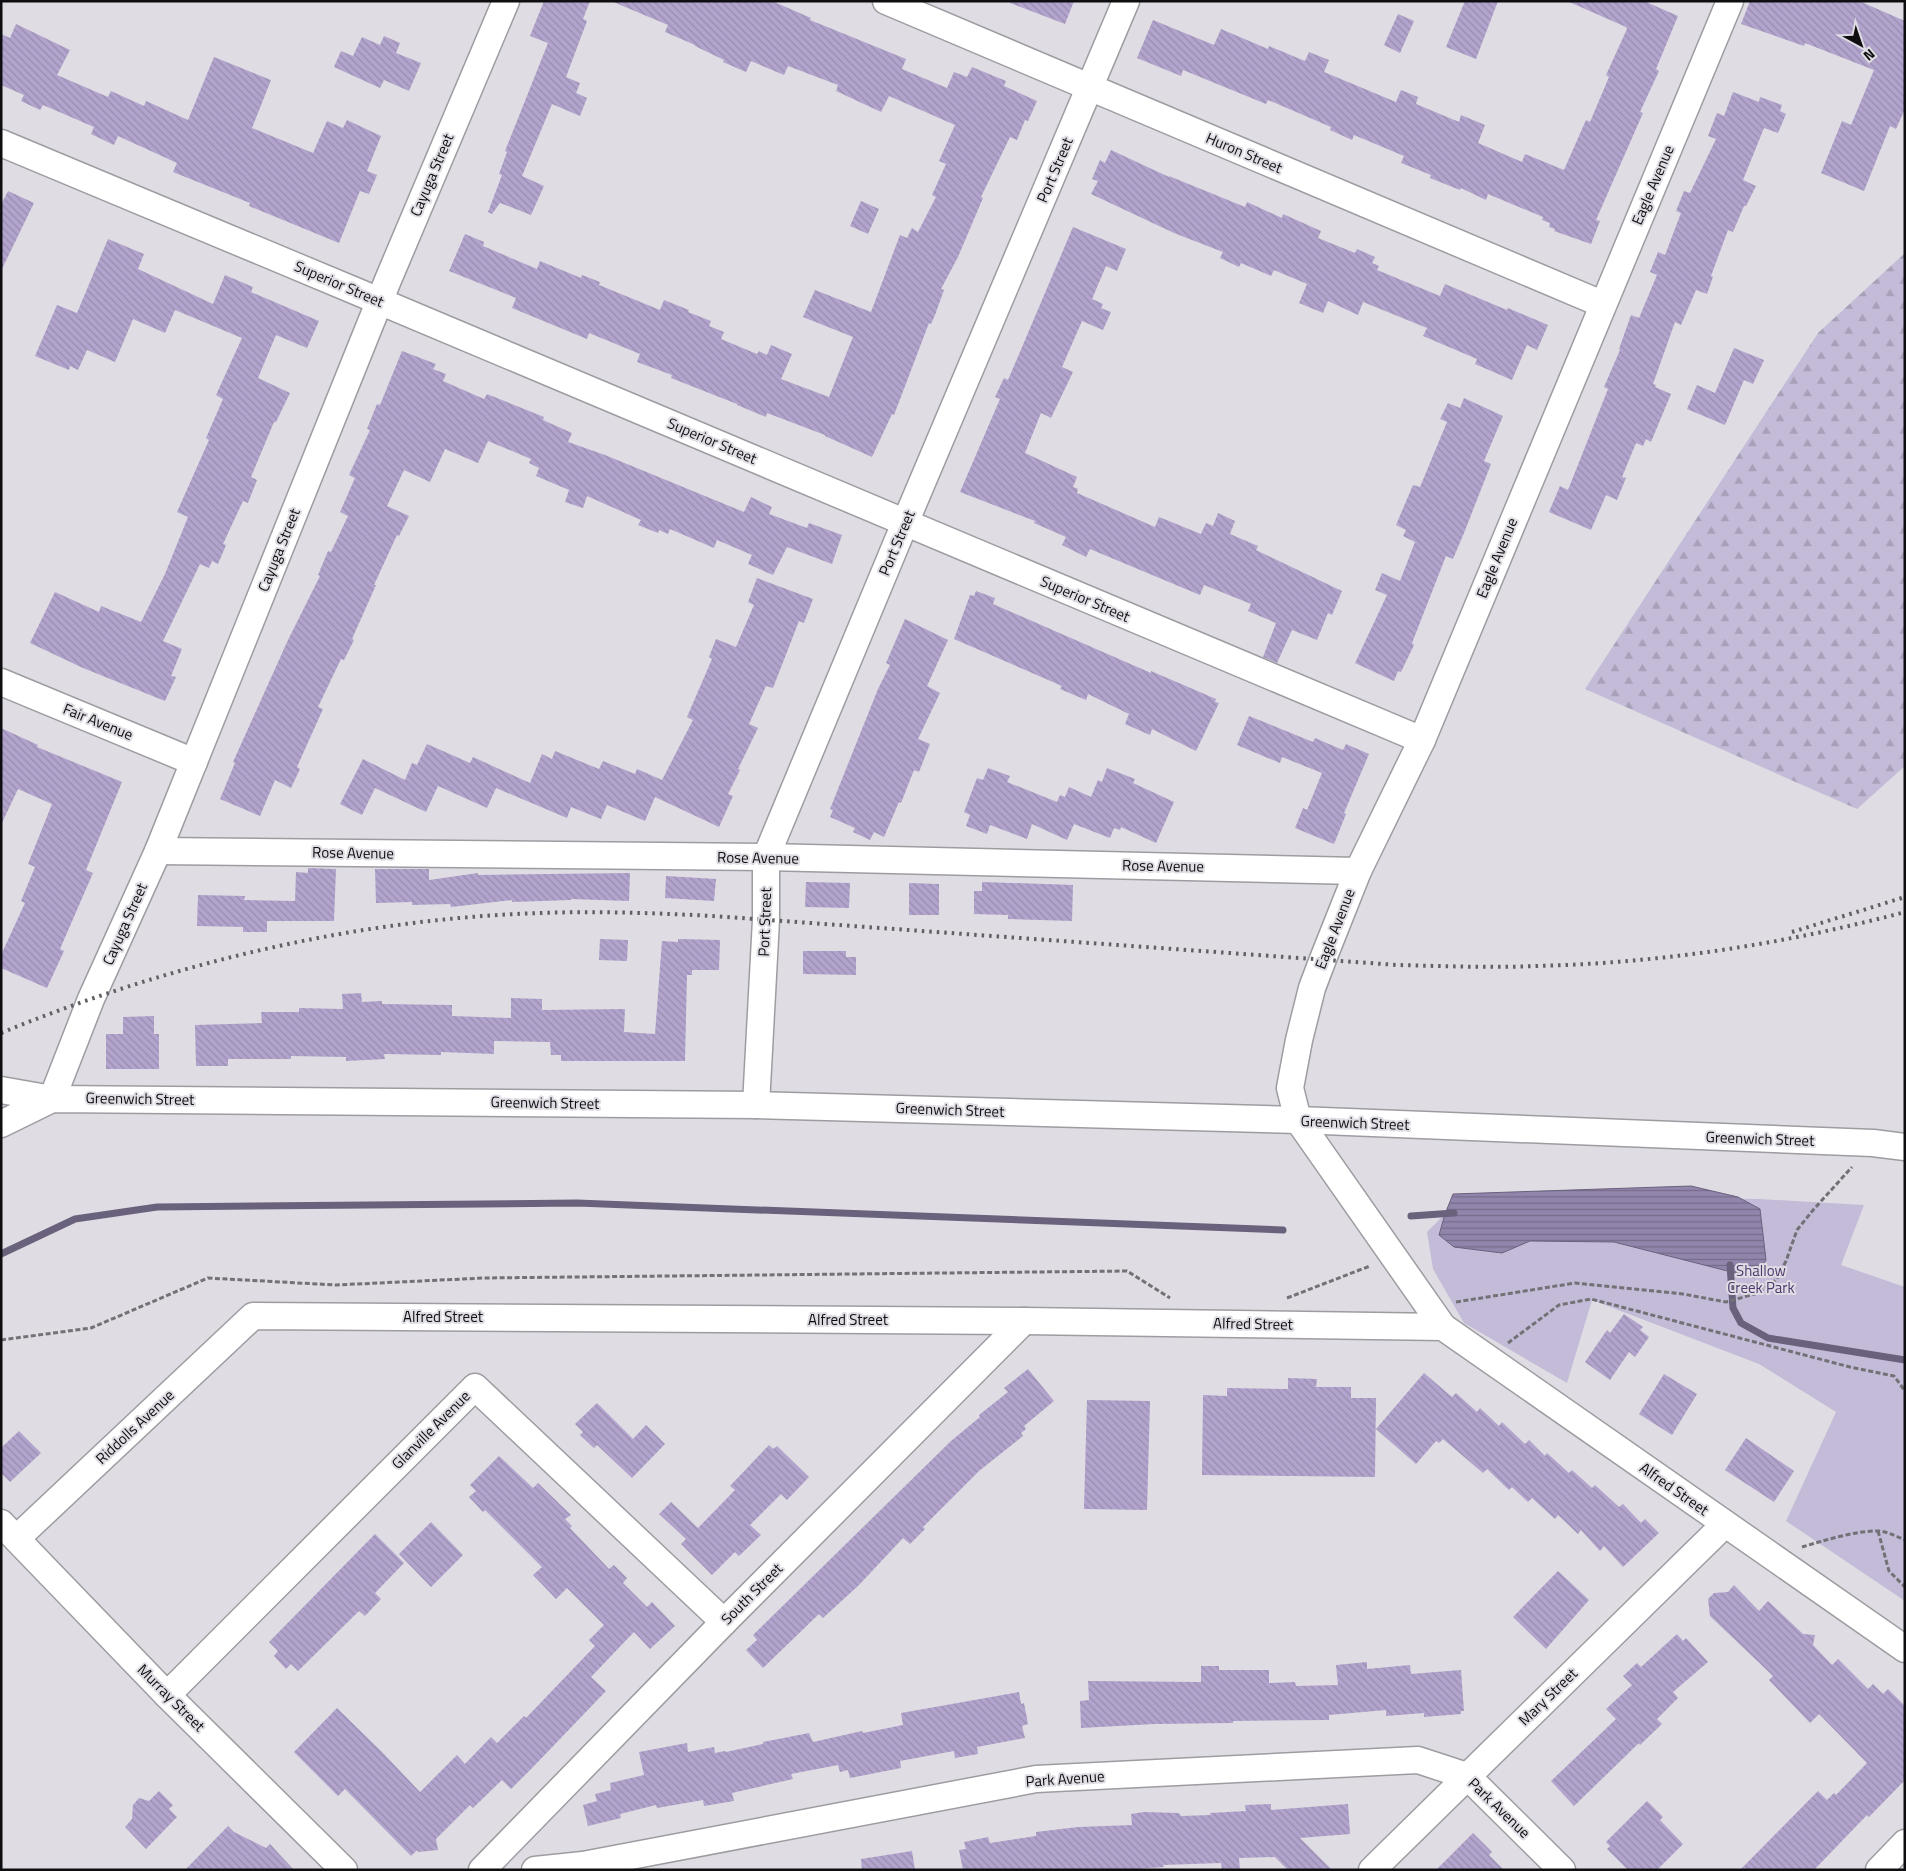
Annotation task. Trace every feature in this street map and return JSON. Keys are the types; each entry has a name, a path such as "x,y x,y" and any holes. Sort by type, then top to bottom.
{"street":[{"name":"Cayuga Street","path":"52,1098 91,998 158,851 379,301 506,1"},
{"name":"Huron Street","path":"886,1 1602,304"},
{"name":"Port Street","path":"756,1105 766,920 766,858 905,523 1126,1"},
{"name":"Eagle Avenue","path":"1298,1120 1290,1088 1299,1040 1312,988 1323,959 1358,871 1422,740 1602,304 1730,1"},
{"name":"Superior Street","path":"1,144 1422,740"},
{"name":"Fair Avenue","path":"1,682 194,762"},
{"name":"Rose Avenue","path":"158,851 766,858 1358,871"},
{"path":"1,1090 52,1098"},
{"name":"Greenwich Street","path":"1,1124 52,1098 756,1105 1298,1120 1873,1143 1905,1147"},
{"name":"Alfred Street","path":"1298,1120 1443,1327 1486,1359 1905,1650"},
{"name":"Alfred Street","path":"253,1316 1024,1321 1443,1327"},
{"name":"Riddolls Avenue","path":"9,1530 253,1316"},
{"name":"South Street","path":"482,1870 724,1622 1024,1321"},
{"name":"Glanville Avenue","path":"167,1695 475,1387 724,1622"},
{"name":"Mary Street","path":"1372,1870 1725,1524"},
{"name":"Murray Street","path":"9,1530 167,1695 344,1870"},
{"name":"Park Avenue","path":"535,1870 583,1865 1036,1779 1418,1760 1467,1776 1562,1870"},
{"path":"1879,1870 1905,1844"}],"path":[{"path":"1428,1306 1575,1283 1684,1294 1726,1302 1758,1293 1776,1280 1786,1261 1797,1230 1873,1143"},
{"path":"1278,1299 1288,1298 1394,1256"},
{"path":"1,1340 91,1328 208,1278 336,1285 484,1278 1127,1271 1171,1298"},
{"path":"1486,1359 1559,1306 1592,1300 1894,1376 1905,1391"},
{"path":"1878,1531 1889,1571 1905,1587"},
{"path":"1771,1556 1837,1537 1878,1531 1905,1540"}],"green space":[{"path":"1905,253 1905,766 1857,809 1585,689 1818,333"},
{"name":"Shallow Creek Park","path":"1453,1194 1759,1199 1864,1205 1841,1265 1905,1287 1905,1601 1786,1521 1836,1412 1759,1364 1592,1300 1567,1383 1464,1323 1433,1269 1427,1232 1445,1214"}],"shaded area":[{"path":"1691,1186 1738,1197 1760,1209 1766,1260 1755,1278 1614,1242 1530,1241 1502,1253 1454,1247 1439,1235 1453,1194"}],"building":[{"path":"544,1 590,1 583,19 587,21 566,77 580,83 576,93 587,98 580,116 552,104 522,176 544,186 531,215 500,203 492,214 488,212 502,175 499,174 507,152 505,151 548,43 530,36"},
{"path":"611,1 772,1 811,18 810,20 906,59 902,69 947,88 954,72 967,77 972,67 1006,81 1004,86 1037,101 1028,121 1025,120 1017,140 1010,137 981,197 983,198 958,257 941,289 944,290 935,315 931,324 929,323 894,415 892,414 872,457 825,435 767,413 766,417 671,378 672,375 637,362 640,354 589,333 587,339 512,308 516,298 449,271 465,234 484,242 483,246 537,269 540,261 581,278 582,275 600,282 599,285 660,310 664,300 689,310 688,312 711,321 709,326 724,332 721,339 757,354 759,351 767,355 771,345 792,354 781,379 829,397 853,337 803,317 815,290 871,312 900,235 907,238 912,228 918,232 936,197 932,195 946,164 939,161 955,125 889,96 881,112 836,91 838,85 788,66 784,75 751,61 746,72 723,62 724,60 695,45 665,32 668,25"},
{"path":"1010,1 1074,1 1065,24 1010,3"},
{"path":"1465,1 1498,1 1476,59 1446,47"},
{"path":"1567,1 1644,1 1678,16 1656,69 1659,71 1640,112 1643,113 1596,220 1600,221 1591,244 1554,231 1555,229 1549,227 1550,223 1542,220 1543,217 1488,194 1486,200 1461,188 1460,190 1430,178 1431,175 1401,163 1404,156 1354,135 1352,140 1330,130 1331,127 1268,100 1266,104 1183,70 1181,76 1137,58 1153,20 1214,45 1221,29 1268,49 1269,46 1305,61 1309,52 1329,60 1324,72 1396,102 1401,90 1418,97 1416,104 1459,122 1461,115 1485,125 1478,143 1522,162 1525,154 1564,170 1586,120 1590,122 1609,77 1606,75 1627,29"},
{"path":"1750,1 1859,1 1905,21 1905,109 1896,129 1890,126 1864,191 1821,173 1842,121 1851,125 1874,70 1805,43 1804,46 1741,24"},
{"path":"1398,14 1414,21 1400,53 1384,45"},
{"path":"16,24 70,50 57,75 108,97 111,91 144,106 146,101 188,120 214,57 271,80 252,128 313,153 327,121 343,128 347,120 381,136 367,171 377,175 369,194 360,191 339,243 249,206 250,203 173,172 177,163 118,136 114,145 91,134 94,127 43,105 40,110 21,101 24,95 1,85 1,34 10,38"},
{"path":"384,36 400,43 396,53 421,63 409,91 384,80 380,88 334,67 341,51 353,56 362,37 380,45"},
{"path":"1733,92 1759,102 1760,97 1782,105 1780,111 1786,114 1778,133 1764,128 1743,180 1756,186 1746,206 1744,206 1733,232 1728,230 1711,276 1713,277 1707,294 1696,290 1681,325 1675,322 1653,384 1656,385 1655,387 1671,394 1651,442 1646,439 1643,446 1636,443 1622,477 1626,478 1617,500 1606,495 1591,530 1549,512 1560,486 1568,490 1608,389 1604,387 1620,350 1631,315 1639,318 1657,275 1650,272 1658,252 1665,255 1681,213 1676,211 1684,191 1690,193 1716,139 1708,136 1717,113 1724,116"},
{"path":"1111,150 1169,177 1245,207 1247,202 1282,218 1283,214 1321,231 1318,238 1355,253 1357,249 1375,257 1372,263 1379,266 1377,270 1440,296 1445,284 1548,325 1537,350 1527,345 1512,380 1475,364 1477,359 1423,336 1427,328 1363,302 1358,315 1328,301 1323,313 1299,303 1307,284 1274,270 1271,276 1241,263 1239,267 1220,258 1223,252 1174,233 1091,194 1098,181 1092,179 1100,160 1105,163"},
{"path":"8,191 34,203 1,271 1,205"},
{"path":"861,201 879,209 868,234 850,226"},
{"path":"1073,227 1126,249 1117,271 1106,266 1092,299 1103,304 1101,308 1111,312 1103,330 1082,321 1062,367 1073,372 1051,418 1041,413 1025,453 1077,477 1073,487 1078,489 1077,493 1155,527 1159,517 1201,534 1206,523 1213,526 1218,513 1235,521 1230,534 1258,546 1256,550 1342,591 1332,615 1328,613 1317,640 1292,630 1277,663 1263,657 1276,623 1248,611 1251,604 1204,585 1200,595 1090,549 1086,557 1062,545 1066,537 1034,523 1035,521 960,492 1000,399 995,397 1004,378 1008,380"},
{"path":"108,239 144,254 138,269 213,304 225,275 253,287 251,292 319,321 307,348 276,335 258,378 290,393 276,422 274,422 251,477 257,480 248,503 243,501 223,544 226,545 218,564 212,561 209,568 200,564 163,641 182,649 171,676 176,677 165,701 83,668 30,643 55,592 99,612 101,606 141,622 165,574 188,517 177,512 209,440 206,438 223,399 216,395 242,338 175,310 165,333 133,319 115,362 87,350 78,370 70,366 69,370 35,356 57,305 77,313"},
{"path":"1734,348 1764,360 1753,384 1744,380 1725,425 1687,409 1697,385 1715,393"},
{"path":"402,351 436,364 433,369 446,374 443,381 484,399 487,394 544,417 543,420 572,433 568,442 605,455 744,512 751,497 772,507 769,514 807,528 809,523 842,535 832,564 787,547 773,575 748,564 752,555 717,540 714,548 670,529 668,534 659,530 658,533 638,525 641,520 587,496 583,508 565,502 569,490 536,476 539,468 529,463 531,459 488,441 478,463 445,449 430,482 404,470 387,506 409,516 399,536 397,535 374,585 376,585 352,639 354,640 344,660 341,659 318,707 323,709 297,767 300,769 291,788 275,780 260,816 220,799 235,763 233,762 288,640 320,576 318,575 328,551 331,552 348,516 340,512 355,478 349,475 370,430 367,429 377,404 380,405"},
{"path":"1464,398 1503,416 1484,461 1491,464 1464,533 1453,559 1446,556 1412,643 1414,645 1401,672 1398,671 1394,681 1355,663 1387,595 1375,590 1382,573 1400,581 1415,542 1403,536 1406,530 1396,525 1413,485 1420,487 1447,422 1440,419 1448,403 1460,408"},
{"path":"757,578 813,599 804,623 799,621 773,688 766,686 749,724 758,728 728,794 733,796 719,827 655,797 645,821 607,805 601,819 571,807 567,818 496,788 487,808 438,786 426,812 375,788 362,815 340,804 363,759 405,780 412,763 417,765 427,744 470,763 473,757 530,783 542,754 552,759 555,751 599,769 603,761 635,774 637,769 662,780 693,720 687,717 712,659 709,657 716,639 736,647 754,605 748,602"},
{"path":"976,591 995,598 993,604 1151,673 1151,671 1216,699 1215,702 1219,703 1196,751 1152,729 1150,735 1125,724 1129,714 1088,694 1086,700 1060,689 1062,686 954,639 970,595 974,596"},
{"path":"905,619 948,640 927,686 940,693 918,739 930,744 919,772 914,770 901,803 899,802 884,837 874,832 870,840 853,832 855,828 830,817 833,810 830,809 878,689 890,665 886,663"},
{"path":"1249,716 1313,742 1315,738 1343,750 1346,744 1369,754 1344,813 1346,814 1334,844 1295,828 1303,808 1307,810 1322,773 1282,757 1280,763 1237,745"},
{"path":"1,728 38,745 37,747 122,782 86,870 93,873 60,949 64,951 47,988 1,968 1,955 25,903 21,901 35,867 28,864 52,804 18,789 1,825"},
{"path":"988,768 1010,776 1007,782 1057,802 1060,795 1065,797 1069,787 1091,797 1098,780 1102,782 1107,768 1135,779 1133,783 1174,802 1156,843 1121,827 1120,830 1114,828 1110,838 1074,824 1067,840 1032,824 1027,839 990,825 987,834 966,826 970,815 964,812 977,778 983,780"},
{"path":"308,868 336,869 334,921 267,921 267,932 243,932 243,927 197,926 198,895 245,896 244,900 295,901 296,872 308,873"},
{"path":"375,869 429,869 429,880 478,873 478,875 630,873 629,901 571,899 512,902 512,900 451,907 450,904 412,905 412,902 376,903"},
{"path":"666,876 716,879 714,901 665,898"},
{"path":"806,882 850,883 849,908 805,907"},
{"path":"982,882 1073,885 1072,921 1008,919 1008,915 974,914 974,891 982,891"},
{"path":"909,883 939,884 939,915 909,915"},
{"path":"600,939 628,940 627,961 599,960"},
{"path":"678,939 720,940 719,970 692,970 692,975 687,975 685,1061 561,1061 561,1055 551,1055 550,1042 494,1041 494,1054 441,1052 441,1055 384,1054 385,1059 346,1061 346,1057 291,1056 291,1059 228,1059 228,1066 196,1066 195,1025 262,1023 261,1012 299,1012 299,1008 343,1009 342,994 361,993 362,1002 382,1001 382,1004 452,1005 452,1016 511,1018 511,998 542,999 542,1010 625,1009 624,1032 655,1034 662,941 678,942"},
{"path":"803,951 846,951 846,957 856,957 856,975 803,974"},
{"path":"154,1016 154,1034 159,1034 159,1069 106,1069 106,1034 123,1034 123,1017"},
{"path":"1624,1314 1643,1327 1640,1330 1649,1337 1635,1357 1629,1352 1610,1380 1585,1362 1607,1330 1610,1333"},
{"path":"1028,1369 1054,1401 1024,1426 1026,1429 1021,1433 1023,1436 979,1471 923,1527 925,1529 910,1544 903,1538 859,1585 823,1618 819,1614 763,1668 746,1650 757,1640 753,1635 951,1441 1008,1392 1004,1388"},
{"path":"1424,1373 1452,1397 1456,1393 1477,1412 1480,1408 1499,1426 1502,1422 1525,1444 1529,1440 1545,1456 1547,1453 1569,1473 1572,1470 1592,1488 1595,1485 1619,1507 1623,1504 1641,1523 1645,1519 1659,1533 1623,1567 1604,1546 1600,1551 1581,1530 1578,1534 1558,1515 1555,1519 1532,1498 1528,1502 1512,1487 1509,1490 1487,1469 1483,1473 1443,1439 1439,1443 1436,1441 1416,1464 1376,1429"},
{"path":"1664,1374 1697,1394 1672,1435 1639,1414"},
{"path":"1288,1378 1317,1379 1316,1387 1351,1387 1351,1398 1376,1398 1375,1477 1202,1475 1203,1395 1227,1396 1227,1388 1288,1389"},
{"path":"1087,1400 1150,1401 1147,1510 1084,1509"},
{"path":"597,1403 633,1439 646,1425 665,1444 632,1478 597,1445 594,1448 580,1435 583,1432 575,1424"},
{"path":"19,1431 41,1453 10,1482 1,1473 1,1448"},
{"path":"1746,1438 1794,1471 1774,1502 1725,1470"},
{"path":"769,1445 773,1449 777,1446 809,1477 787,1500 781,1494 750,1525 761,1535 739,1556 735,1552 712,1575 681,1544 686,1539 659,1514 671,1502 698,1528 735,1490 730,1486"},
{"path":"499,1456 533,1488 538,1483 571,1515 565,1519 572,1526 570,1528 609,1569 614,1565 627,1578 623,1583 647,1607 652,1602 675,1626 650,1649 634,1632 591,1677 606,1691 535,1765 511,1789 502,1780 473,1808 470,1805 436,1839 438,1850 418,1852 417,1850 411,1856 345,1789 338,1796 294,1752 337,1708 420,1792 457,1755 465,1764 491,1737 497,1743 524,1716 526,1718 595,1646 589,1640 604,1625 567,1588 556,1599 533,1575 542,1567 485,1510 483,1512 469,1497 476,1491 470,1485"},
{"path":"431,1522 463,1555 431,1587 399,1554"},
{"path":"375,1534 404,1563 375,1593 381,1599 365,1616 359,1611 298,1671 291,1664 286,1669 274,1656 278,1651 269,1642"},
{"path":"1558,1571 1589,1600 1546,1649 1513,1617"},
{"path":"1734,1585 1759,1611 1768,1601 1803,1634 1815,1635 1813,1645 1832,1665 1838,1659 1868,1689 1873,1684 1883,1694 1888,1689 1905,1706 1905,1780 1869,1817 1867,1815 1814,1870 1740,1870 1818,1791 1827,1800 1834,1793 1836,1795 1867,1763 1819,1714 1810,1723 1769,1680 1773,1676 1710,1616 1708,1599 1714,1593 1728,1592"},
{"path":"1677,1634 1683,1641 1686,1638 1708,1662 1673,1692 1678,1698 1657,1719 1662,1724 1640,1745 1639,1743 1574,1806 1551,1781 1616,1719 1606,1709 1632,1685 1623,1676 1637,1663 1641,1667"},
{"path":"1367,1662 1367,1669 1410,1665 1411,1674 1461,1670 1464,1711 1461,1711 1461,1714 1424,1717 1424,1713 1386,1716 1386,1710 1329,1715 1329,1720 1233,1721 1233,1723 1154,1724 1081,1728 1080,1701 1089,1700 1088,1681 1201,1682 1201,1666 1219,1666 1219,1670 1269,1670 1269,1683 1295,1682 1296,1686 1338,1685 1336,1665"},
{"path":"1019,1692 1021,1704 1024,1703 1028,1724 1022,1726 1025,1738 977,1747 978,1754 955,1758 954,1751 900,1761 901,1768 850,1778 848,1770 840,1772 838,1765 791,1774 793,1779 732,1793 734,1801 704,1806 703,1800 657,1808 656,1805 620,1814 621,1818 588,1826 583,1805 597,1801 595,1794 611,1790 610,1783 644,1775 639,1752 687,1743 688,1752 714,1747 715,1753 726,1752 809,1733 813,1742 862,1731 863,1733 903,1725 901,1713"},
{"path":"159,1791 173,1805 169,1809 177,1817 146,1849 125,1827 132,1819 133,1805 139,1798 149,1801"},
{"path":"1647,1801 1663,1817 1660,1820 1683,1844 1657,1870 1628,1870 1607,1849 1610,1846 1606,1842"},
{"path":"1271,1804 1271,1810 1348,1804 1350,1834 1300,1838 1332,1870 1288,1870 1275,1857 1239,1858 1240,1870 1222,1870 1221,1863 1163,1865 1164,1867 1122,1870 963,1870 959,1850 966,1849 964,1842 988,1837 990,1843 1036,1836 1036,1832 1078,1827 1132,1825 1131,1814 1144,1812 1179,1813 1181,1816 1211,1815 1210,1813 1246,1811 1245,1805"},
{"path":"228,1826 234,1832 266,1848 270,1844 294,1870 185,1870"},
{"path":"1473,1833 1492,1852 1489,1855 1504,1870 1436,1870"},
{"path":"912,1851 915,1870 862,1870 861,1859"}],"waterway":[{"path":"1,1254 75,1219 157,1207 577,1203 1283,1230"},
{"path":"1411,1216 1454,1213"},
{"path":"1730,1265 1733,1308 1741,1323 1768,1338 1905,1360"}],"railway":[{"path":"1792,932 1905,897"},
{"path":"1,1033 131,986 265,949 333,935 402,924 471,917 583,912 713,916 1397,965 1502,967 1630,961 1722,950 1814,934 1905,912"}]}
